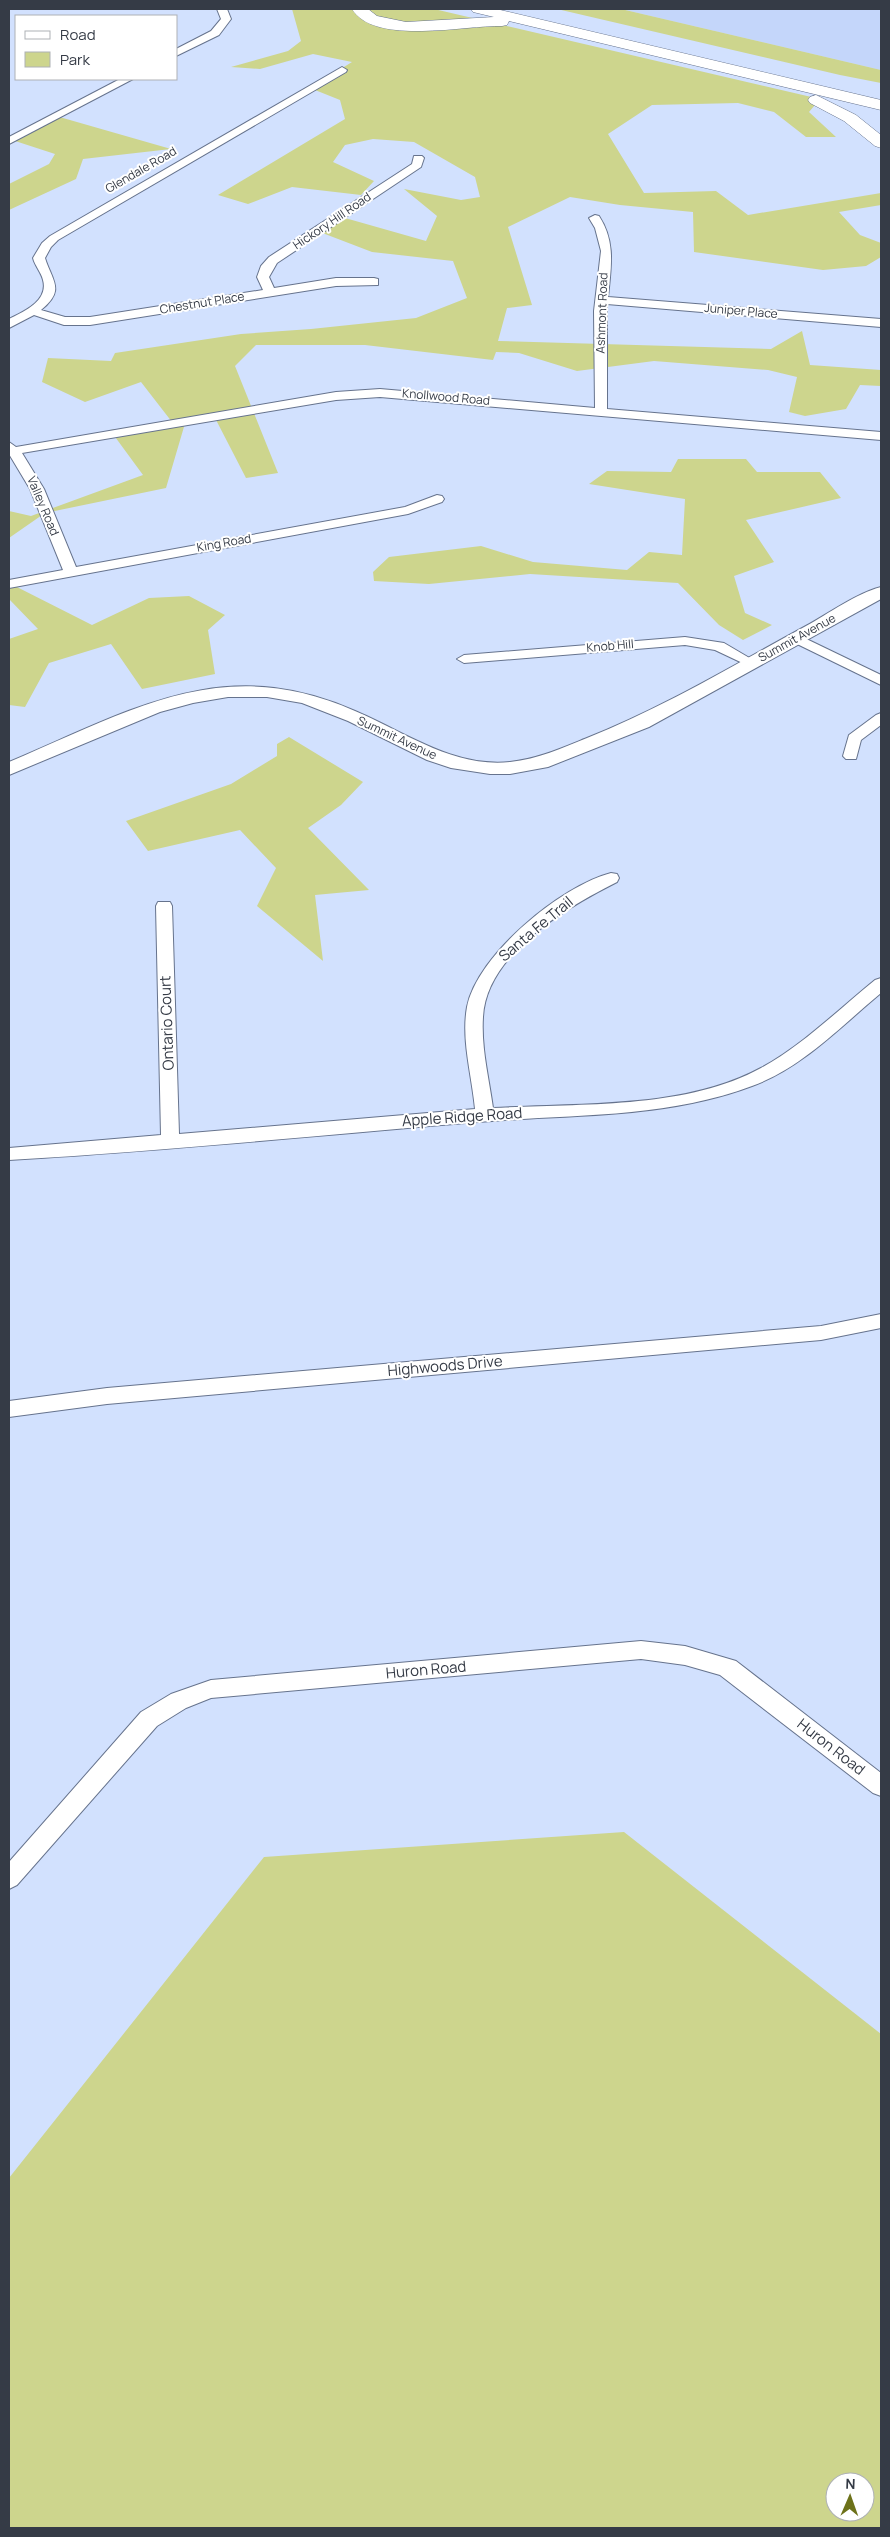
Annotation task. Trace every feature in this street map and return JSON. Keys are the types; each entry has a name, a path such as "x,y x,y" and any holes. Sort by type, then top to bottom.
{"highway":[{"path":"359,9 370,18 396,25 416,26 489,21 881,90"},
{"path":"478,9 646,49"},
{"path":"517,9 881,105"},
{"path":"718,61 881,95"},
{"path":"718,61 818,101 850,118 881,143"}],"street":[{"path":"178,52 221,28 226,19 222,9"},
{"name":"Glendale Road","path":"9,324 32,311 46,299 49,292 48,278 39,258 46,245 54,238 342,70"},
{"path":"9,141 126,80"},
{"name":"Hickory Hill Road","path":"270,292 263,277 267,266 273,260 417,165 418,158"},
{"name":"Ashmont Road","path":"595,218 601,228 607,251 601,300 601,410"},
{"name":"Chestnut Place","path":"32,311 64,321 90,321 336,282 374,282"},
{"name":"Juniper Place","path":"601,300 881,323"},
{"name":"Knollwood Road","path":"11,448 358,394 402,393 881,436"},
{"name":"Valley Road","path":"11,448 36,486 70,571"},
{"name":"King Road","path":"9,584 70,571 408,510 437,499"},
{"name":"Summit Avenue","path":"9,768 155,706 196,696 254,691 304,698 325,705 434,756 451,762 490,768 529,765 592,744 642,723 881,592"},
{"path":"796,638 881,681"},
{"name":"Knob Hill","path":"464,659 686,641 719,646 751,663"},
{"path":"851,756 854,738 881,718"},
{"name":"Santa Fe Trail","path":"486,1115 474,1024 476,1006 486,978 500,957 514,943 579,893 611,878"},
{"name":"Ontario Court","path":"164,906 170,1141"},
{"name":"Apple Ridge Road","path":"9,1154 486,1115 658,1104 718,1092 749,1081 777,1066 881,984"},
{"name":"Highwoods Drive","path":"9,1409 107,1396 821,1333 881,1321"},
{"name":"Huron Road","path":"9,1878 149,1719 167,1706 187,1696 211,1689 641,1650 668,1651 701,1658 728,1668 881,1786"}],"shaded area":[{"path":"621,9 881,9 881,70"}],"green space":[{"path":"292,9 434,9 820,99 809,112 836,137 806,137 774,112 738,103 652,105 608,134 644,193 716,191 748,215 881,193 881,205 839,212 860,235 881,243 881,257 866,266 823,270 694,252 693,212 620,205 570,197 508,227 532,305 507,308 498,341 771,349 802,331 810,365 881,370 881,386 860,385 846,409 805,416 789,412 797,377 768,370 654,361 577,371 519,353 496,352 493,360 365,345 256,345 235,366 278,473 246,478 214,416 186,420 166,488 45,513 9,538 9,511 31,516 143,475 110,430 172,422 141,382 85,402 42,382 48,358 111,361 115,353 241,334 416,318 467,298 453,261 372,252 312,229 338,216 426,241 437,216 404,189 461,200 480,197 475,177 414,142 373,139 345,145 333,162 374,181 361,195 292,187 248,204 218,195 345,119 340,100 310,88 352,62 313,54 260,69 231,67 288,51 301,41"},
{"path":"557,9 621,9 881,70 881,83 840,75"},
{"path":"56,116 171,149 83,159 76,179 9,210 9,184 49,164 55,154 9,139"},
{"path":"678,459 746,459 757,472 820,472 841,498 746,520 774,562 734,576 745,613 772,625 743,640 719,625 678,583 530,574 429,584 374,581 373,572 389,557 481,546 533,562 627,570 649,552 682,555 685,499 589,484 607,471 671,472"},
{"path":"9,583 92,625 149,598 189,596 225,615 208,630 215,674 142,689 111,644 49,663 25,707 9,705 9,639 38,629 9,599"},
{"path":"289,737 363,782 341,805 308,828 369,890 315,895 323,961 257,906 276,868 240,830 148,851 126,821 231,784 277,756 277,744"},
{"path":"624,1832 881,2034 881,2528 9,2528 9,2178 264,1857"}]}
